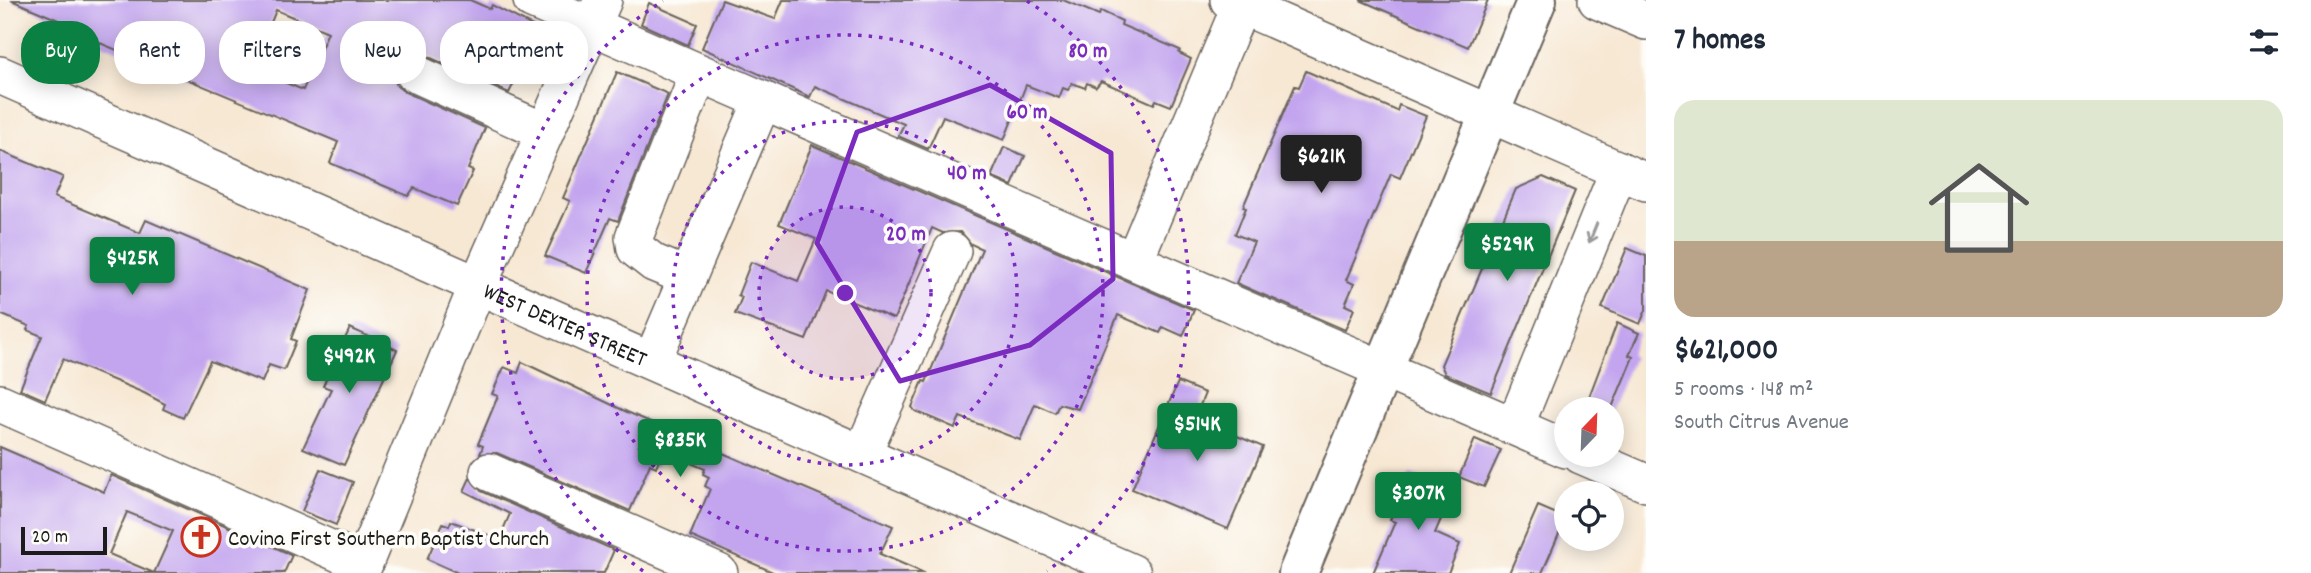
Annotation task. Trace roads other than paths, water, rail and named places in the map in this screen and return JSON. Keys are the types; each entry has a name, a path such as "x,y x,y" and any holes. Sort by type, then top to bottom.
{"main road":[{"path":"1298,573 1537,0"}],"street":[{"path":"531,0 597,13 699,73 1554,444"},
{"path":"1597,0 1646,21"},
{"path":"1134,261 1235,3 1295,27 1632,176 1515,426"},
{"path":"0,402 362,568 478,285 597,13"},
{"path":"688,277 654,263 636,249 634,237 699,73"},
{"name":"WEST DEXTER STREET","path":"0,75 1132,573"},
{"path":"426,78 545,132"},
{"path":"652,361 763,100"},
{"path":"862,454 952,251"},
{"path":"1609,467 1646,483"},
{"path":"489,472 658,561 719,573"}],"place":[{"name":"Covina First Southern Baptist Church","path":"201,537"}]}
